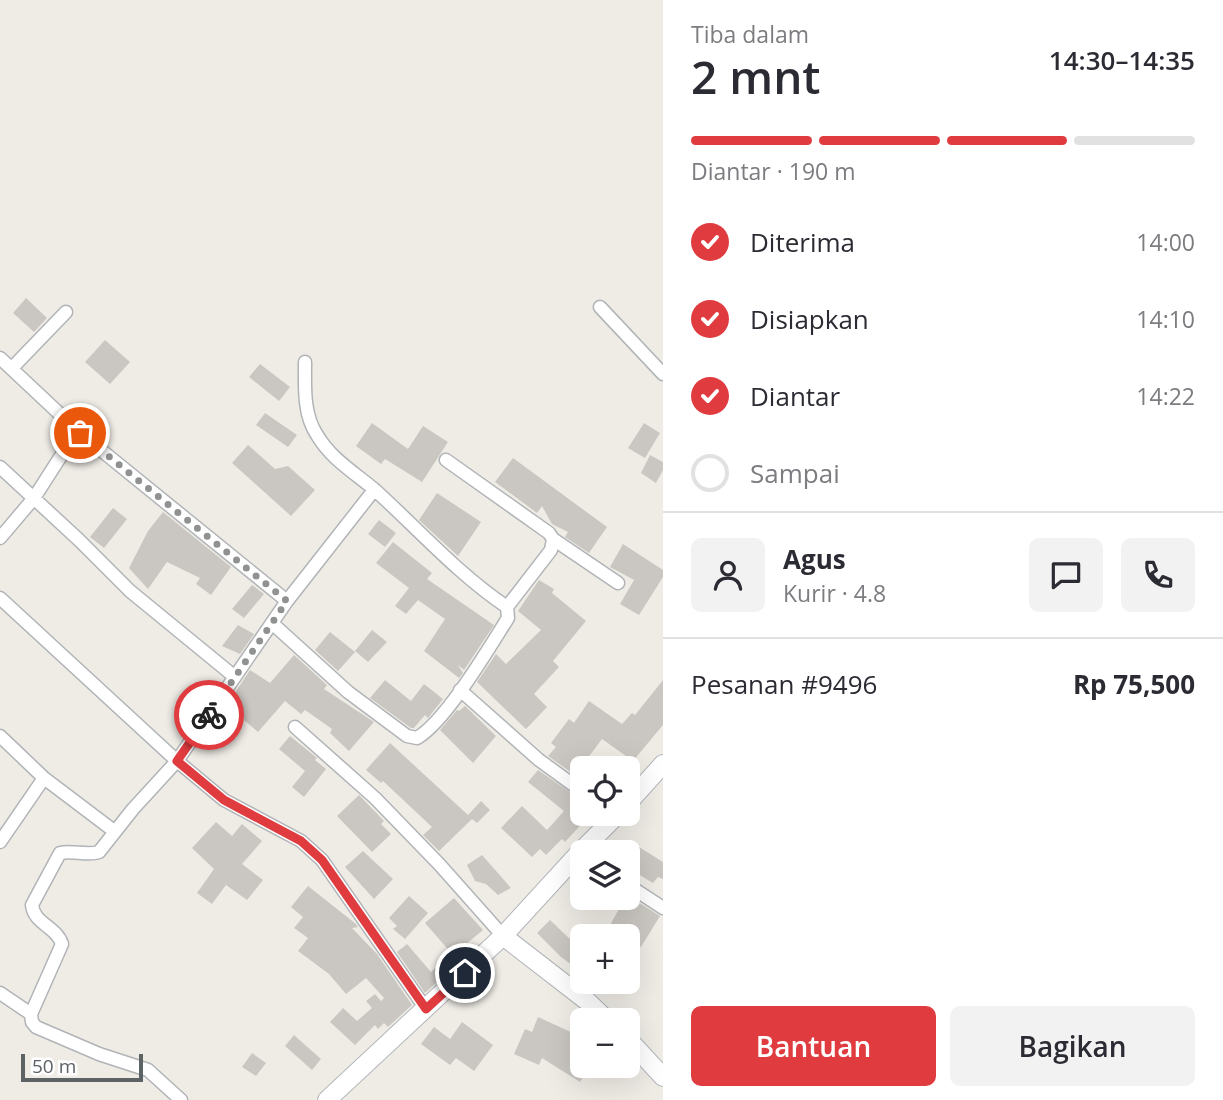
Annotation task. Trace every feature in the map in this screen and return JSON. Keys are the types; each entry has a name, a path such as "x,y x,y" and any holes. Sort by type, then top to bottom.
{"street":[{"path":"600,307 663,374"},
{"path":"12,368 66,312"},
{"path":"0,358 80,433 287,601"},
{"path":"305,362 305,403 316,435 338,461 492,597 507,607"},
{"path":"0,538 34,498 68,445 80,433"},
{"path":"446,460 618,583"},
{"path":"0,467 130,591 235,677"},
{"path":"181,1100 148,1070 99,1054 36,1027 32,1022 31,1014 62,944 58,934 34,916 32,905 60,853 99,852 177,761 287,601 374,490"},
{"path":"273,624 348,692 407,736 418,738 427,732 460,690 508,618 507,607 551,550 553,539"},
{"path":"0,598 177,761 224,800 301,841 322,860 426,1009"},
{"path":"460,690 539,760 570,783"},
{"path":"295,727 375,798 503,936 594,1008"},
{"path":"0,736 111,835"},
{"path":"640,790 663,764"},
{"path":"0,842 44,778"},
{"path":"593,840 605,826"},
{"path":"327,1100 503,936 570,866"},
{"path":"640,893 663,908"},
{"path":"0,993 31,1014"},
{"path":"640,1052 663,1077"}],"building":[{"path":"26,298 47,318 34,332 13,313"},
{"path":"105,340 130,362 110,384 85,362"},
{"path":"260,364 290,387 279,401 249,377"},
{"path":"265,413 297,435 288,447 256,425"},
{"path":"372,423 408,449 423,426 448,442 422,482 385,459 381,464 356,446"},
{"path":"644,423 660,433 645,458 628,448"},
{"path":"248,445 275,469 288,466 315,490 291,516 232,463"},
{"path":"650,455 663,462 663,470 656,483 641,473"},
{"path":"513,458 607,527 589,553 565,537 568,532 552,524 542,506 537,513 495,482"},
{"path":"437,493 481,522 458,556 419,520"},
{"path":"113,508 127,519 104,548 90,537"},
{"path":"163,512 231,567 211,595 196,584 200,578 167,562 148,589 129,568 148,531"},
{"path":"379,520 396,533 385,547 368,534"},
{"path":"393,542 432,573 427,579 494,625 464,670 458,665 463,673 459,678 424,651 445,619 418,600 406,614 395,606 409,588 376,563"},
{"path":"623,544 663,570 663,577 639,615 620,604 634,580 610,567"},
{"path":"539,580 554,589 552,593 586,621 553,661 559,667 534,694 547,707 526,729 477,682 496,654 506,664 541,630 518,611"},
{"path":"252,585 264,594 244,618 232,609"},
{"path":"238,625 254,634 240,654 222,646"},
{"path":"372,630 387,642 368,662 355,651"},
{"path":"330,632 355,652 338,671 315,650"},
{"path":"294,655 327,685 324,689 374,722 349,751 330,733 332,729 305,710 301,714 285,701 258,732 244,720 242,704 232,697 250,670 270,683"},
{"path":"385,680 411,701 424,684 443,699 428,718 425,715 411,728 370,698"},
{"path":"663,680 663,725 637,756 626,756 602,739 589,756 570,756 570,771 548,756 556,747 551,743 569,719 574,723 589,701 622,724 632,713 635,715"},
{"path":"465,706 496,736 473,763 440,730 457,710"},
{"path":"290,736 326,769 304,797 292,787 305,771 279,749"},
{"path":"390,743 468,815 481,801 490,810 477,823 472,819 439,851 423,835 432,827 383,781 381,783 366,770"},
{"path":"538,770 570,792 570,826 580,826 565,842 562,839 546,855 540,849 532,857 501,828 522,806 547,830 564,811 528,782"},
{"path":"359,795 384,821 381,824 391,834 372,852 337,816"},
{"path":"216,822 232,836 242,824 262,841 242,864 263,880 247,900 226,885 212,904 197,893 214,869 192,848"},
{"path":"640,848 663,862 663,879 658,877 653,883 640,875"},
{"path":"363,851 393,879 374,899 345,867"},
{"path":"482,855 511,888 498,895 486,884 475,881 467,865"},
{"path":"308,886 356,924 358,927 352,928 377,954 412,1005 388,1027 384,1023 378,1029 375,1025 355,1045 330,1022 343,1008 357,1021 372,1008 366,1001 375,994 381,1001 384,998 366,978 346,994 329,974 298,951 308,938 294,928 303,917 291,907"},
{"path":"409,896 428,913 405,939 393,929 397,926 389,918"},
{"path":"454,898 483,930 453,955 425,923"},
{"path":"640,903 660,916 641,947 640,924 611,924 618,910 640,910"},
{"path":"550,920 570,939 570,964 561,957 537,933"},
{"path":"407,944 431,972 449,955 457,964 425,993 397,952"},
{"path":"538,1017 570,1032 570,1076 542,1058 539,1065 514,1054 525,1029 532,1032"},
{"path":"462,1022 493,1045 474,1071 456,1058 450,1065 421,1044 434,1027 450,1039"},
{"path":"294,1035 321,1059 312,1070 285,1046"},
{"path":"252,1053 266,1063 256,1076 242,1067"}],"way so far":[{"path":"80,433 287,601 209,715"}],"route":[{"path":"209,715 177,761 224,800 301,841 322,860 426,1009 465,973"}]}
